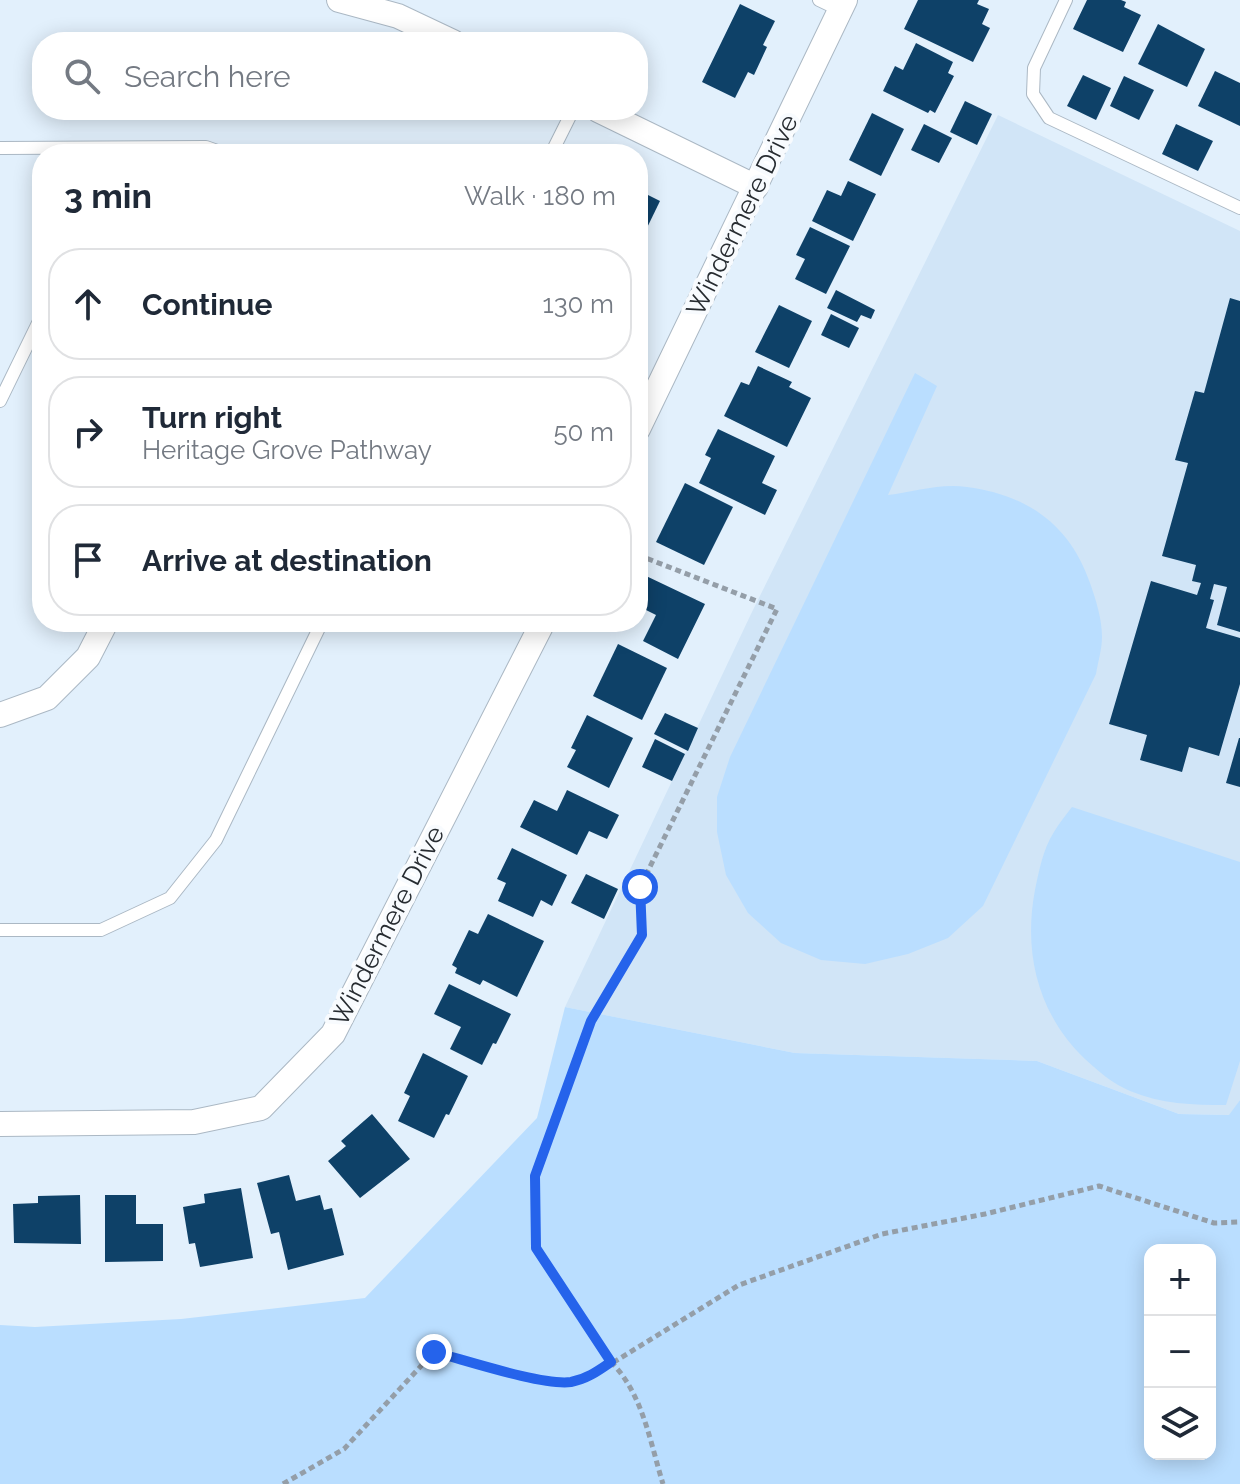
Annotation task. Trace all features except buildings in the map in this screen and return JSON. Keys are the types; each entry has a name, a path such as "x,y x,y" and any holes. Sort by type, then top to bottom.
{"street":[{"path":"339,0 398,16 432,32"},
{"name":"Windermere Drive","path":"648,408 756,187 835,3"},
{"path":"619,120 756,187"},
{"path":"0,715 47,698 88,657 101,632"},
{"name":"Windermere Drive","path":"0,1124 194,1122 261,1108 333,1034 538,632"}],"lane":[{"path":"1066,0 1034,68 1033,94 1049,118 1240,208"},
{"path":"556,144 568,120"},
{"path":"0,148 32,149"},
{"path":"0,401 32,335"},
{"path":"0,930 101,930 170,898 216,840 317,632"}],"path":[{"path":"648,559 777,609 640,887 642,935 591,1021 535,1176 536,1248 611,1362 634,1391 663,1484"},
{"path":"283,1484 344,1449 434,1352 547,1381 570,1382 593,1375 739,1285 882,1234 985,1214 1099,1186 1214,1223 1240,1222"}],"shaded area":[{"path":"998,115 1240,231 1240,1100 1230,1115 1179,1114 1037,1061 795,1053 565,1007 751,614"},
{"path":"915,373 937,386 888,495 937,487 967,487 1009,497 1044,516 1071,545 1092,589 1100,616 1101,651 1096,674 983,906 948,938 908,954 865,964 821,960 781,943 748,913 726,875 717,832 717,797 730,757"},
{"path":"1072,807 1240,862 1240,1061 1226,1105 1165,1101 1124,1088 1085,1059 1069,1041 1045,1002 1033,959 1031,937 1035,890 1050,839"},
{"path":"565,1007 795,1053 1037,1061 1179,1114 1229,1115 1240,1100 1240,1484 0,1484 0,1325 35,1327 181,1319 365,1298 537,1118"}],"route":[{"path":"434,1352 547,1381 570,1382 593,1375 611,1362 536,1248 535,1176 591,1021 642,935 640,887"}]}
